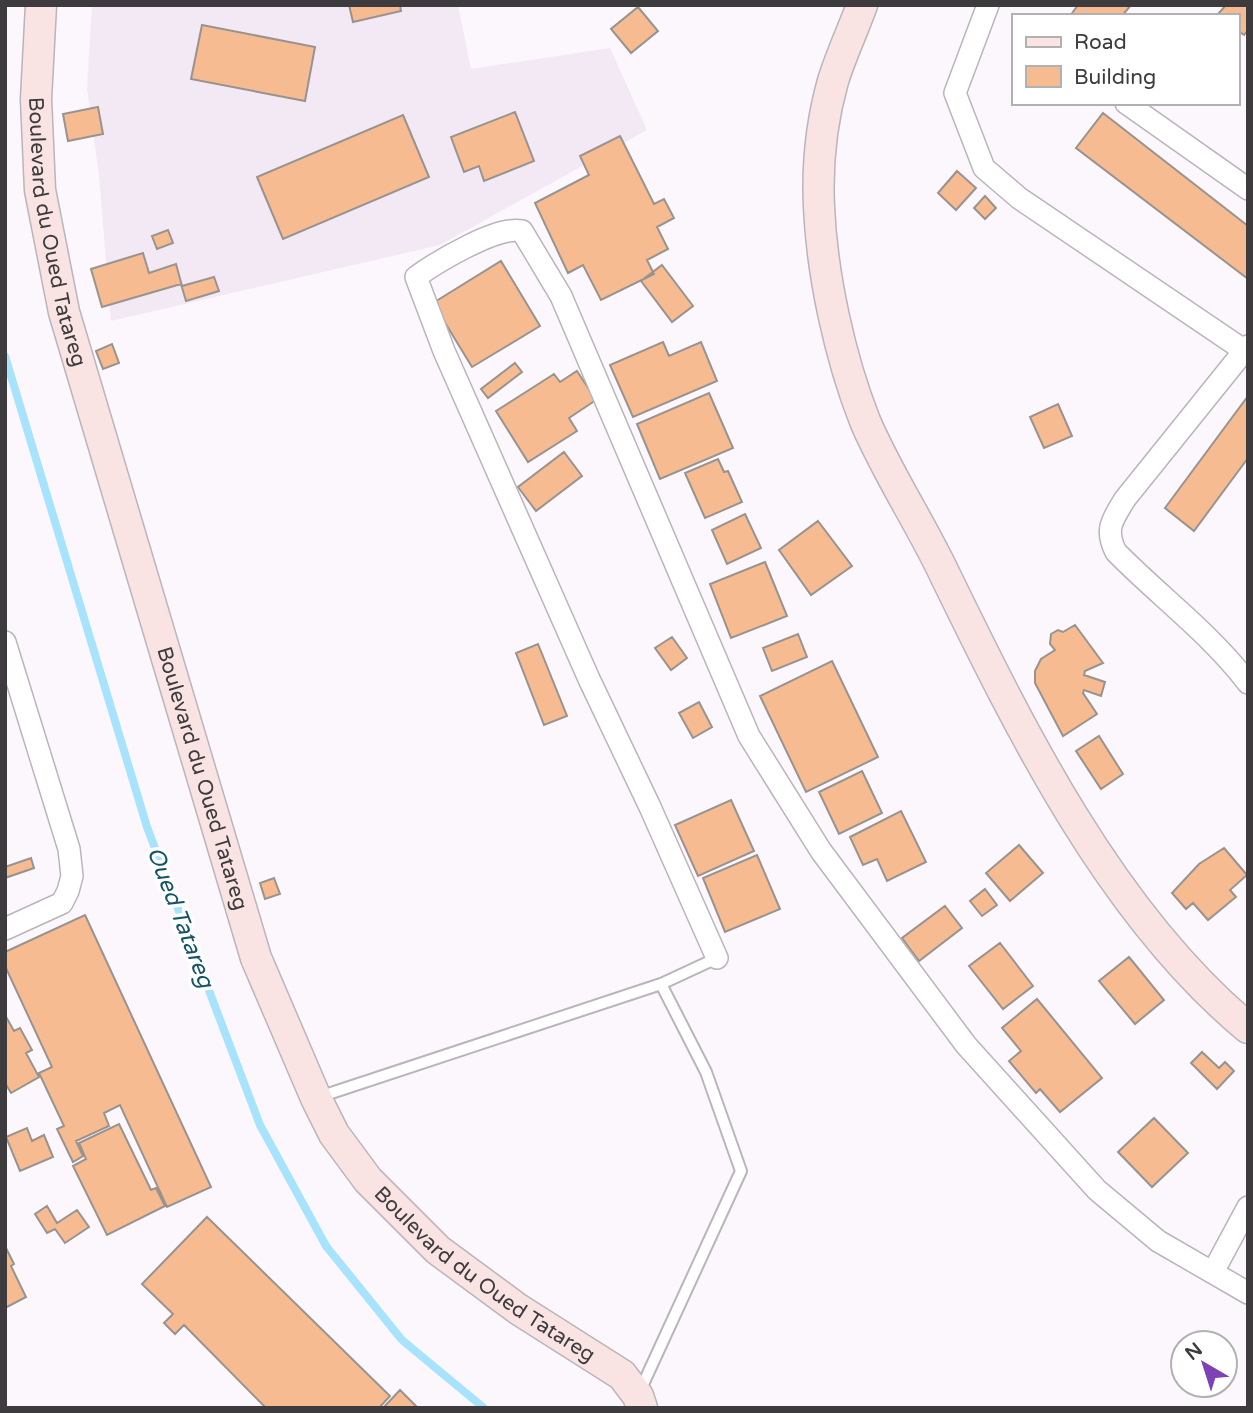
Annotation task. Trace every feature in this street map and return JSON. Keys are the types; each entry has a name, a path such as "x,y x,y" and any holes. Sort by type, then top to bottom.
{"street":[{"name":"Boulevard du Oued Tatareg","path":"41,5 36,99 40,190 64,312 256,958 316,1098 334,1134 368,1180 438,1250 518,1310 622,1375 640,1402"},
{"path":"862,5 833,81 822,136 819,205 824,257 844,360 866,422 978,642 1072,817 1158,938 1197,981 1246,1024"},
{"path":"988,5 955,93 984,168 1019,198 1247,350 1125,499 1111,523 1110,540 1116,552 1179,608 1234,664 1248,683"},
{"path":"1129,105 1248,189"},
{"path":"717,958 589,679 455,376 416,277 435,264 500,232 513,229 522,231 561,296 749,736 821,851 966,1045 1097,1190 1158,1241 1248,1293"},
{"path":"5,642 69,849 72,876 62,903 5,929"},
{"path":"1213,1272 1248,1207"}],"lane":[{"path":"316,1098 661,984 717,958"},
{"path":"640,1402 741,1171 706,1072 661,984"}],"shaded area":[{"path":"92,5 458,5 471,69 610,48 647,130 440,245 111,321 99,176 87,88"}],"building":[{"path":"349,5 400,5 401,11 353,22"},
{"path":"1078,5 1131,5 1124,14 1071,14"},
{"path":"1226,5 1248,5 1248,30 1244,35 1239,31 1239,14 1218,14"},
{"path":"638,7 658,31 631,53 611,29"},
{"path":"202,25 315,47 305,101 191,79"},
{"path":"98,107 103,134 68,141 63,114"},
{"path":"515,112 534,161 484,181 479,166 464,172 451,137"},
{"path":"1103,113 1248,226 1248,279 1076,148"},
{"path":"403,115 429,177 283,239 257,177"},
{"path":"620,136 654,204 664,199 674,218 657,227 668,249 647,260 654,274 601,300 583,265 568,273 535,203 589,175 580,156"},
{"path":"957,171 976,188 956,210 938,193"},
{"path":"985,196 996,208 985,219 974,208"},
{"path":"168,230 173,243 157,249 152,236"},
{"path":"143,253 149,273 176,264 182,286 214,277 219,291 186,301 181,284 102,307 91,269"},
{"path":"501,261 540,326 472,367 433,303"},
{"path":"662,265 693,306 672,322 641,281"},
{"path":"663,342 669,356 701,342 717,381 633,417 610,365"},
{"path":"112,344 119,363 103,369 96,351"},
{"path":"515,363 522,372 488,398 481,389"},
{"path":"577,371 596,400 569,418 577,431 528,462 496,411 554,374 560,382"},
{"path":"709,393 733,448 660,479 637,424"},
{"path":"1248,396 1248,458 1194,531 1165,508"},
{"path":"1058,404 1072,436 1044,448 1030,417"},
{"path":"564,452 582,476 536,511 518,487"},
{"path":"718,459 724,472 728,471 742,502 705,518 685,473"},
{"path":"745,514 761,548 727,564 712,530"},
{"path":"818,521 852,566 811,595 779,550"},
{"path":"765,562 787,616 731,638 710,584"},
{"path":"1075,625 1103,663 1085,671 1084,675 1105,682 1101,696 1084,690 1083,693 1097,714 1063,736 1035,683 1035,671 1041,659 1055,650 1050,644 1051,634 1058,630 1063,632"},
{"path":"798,634 807,657 772,671 763,648"},
{"path":"672,637 687,658 671,670 655,648"},
{"path":"538,644 567,716 544,725 516,653"},
{"path":"832,661 878,757 806,792 760,696"},
{"path":"699,702 712,727 693,738 679,713"},
{"path":"1099,736 1123,774 1101,789 1076,751"},
{"path":"862,771 882,813 839,834 819,792"},
{"path":"731,800 754,851 698,876 675,825"},
{"path":"901,811 926,862 887,881 877,859 863,865 850,837"},
{"path":"1019,845 1043,873 1010,901 986,873"},
{"path":"1224,848 1247,875 1230,890 1236,897 1208,920 1193,903 1186,909 1172,893 1199,864"},
{"path":"757,855 780,909 725,932 703,878"},
{"path":"31,858 34,868 5,878 5,867"},
{"path":"274,878 280,894 265,899 260,883"},
{"path":"985,889 997,905 982,916 970,901"},
{"path":"945,906 962,928 919,961 902,938"},
{"path":"85,915 211,1187 167,1207 120,1105 104,1113 109,1126 76,1141 83,1156 73,1162 57,1129 64,1126 39,1073 52,1067 5,966 5,952"},
{"path":"1000,943 1033,986 1003,1009 969,966"},
{"path":"1129,957 1164,1000 1135,1024 1099,981"},
{"path":"1037,999 1102,1078 1060,1112 1040,1089 1036,1093 1009,1061 1021,1051 1002,1028"},
{"path":"5,1015 14,1031 20,1028 32,1050 26,1053 39,1077 11,1093 5,1083"},
{"path":"1202,1052 1219,1068 1225,1062 1234,1071 1217,1089 1191,1063"},
{"path":"1154,1118 1188,1153 1152,1187 1118,1152"},
{"path":"119,1124 151,1190 156,1188 165,1206 107,1235 73,1166 86,1159 79,1143"},
{"path":"27,1128 32,1141 44,1135 53,1157 20,1171 6,1137"},
{"path":"47,1206 57,1223 77,1210 89,1227 65,1243 55,1229 47,1233 35,1214"},
{"path":"207,1217 390,1396 379,1408 266,1408 184,1325 175,1334 164,1323 173,1314 142,1284"},
{"path":"5,1246 26,1297 5,1308"},
{"path":"400,1390 418,1408 383,1408"}],"waterway":[{"name":"Oued Tatareg","path":"5,356 147,827 260,1125 326,1246 402,1340 484,1408"}]}
